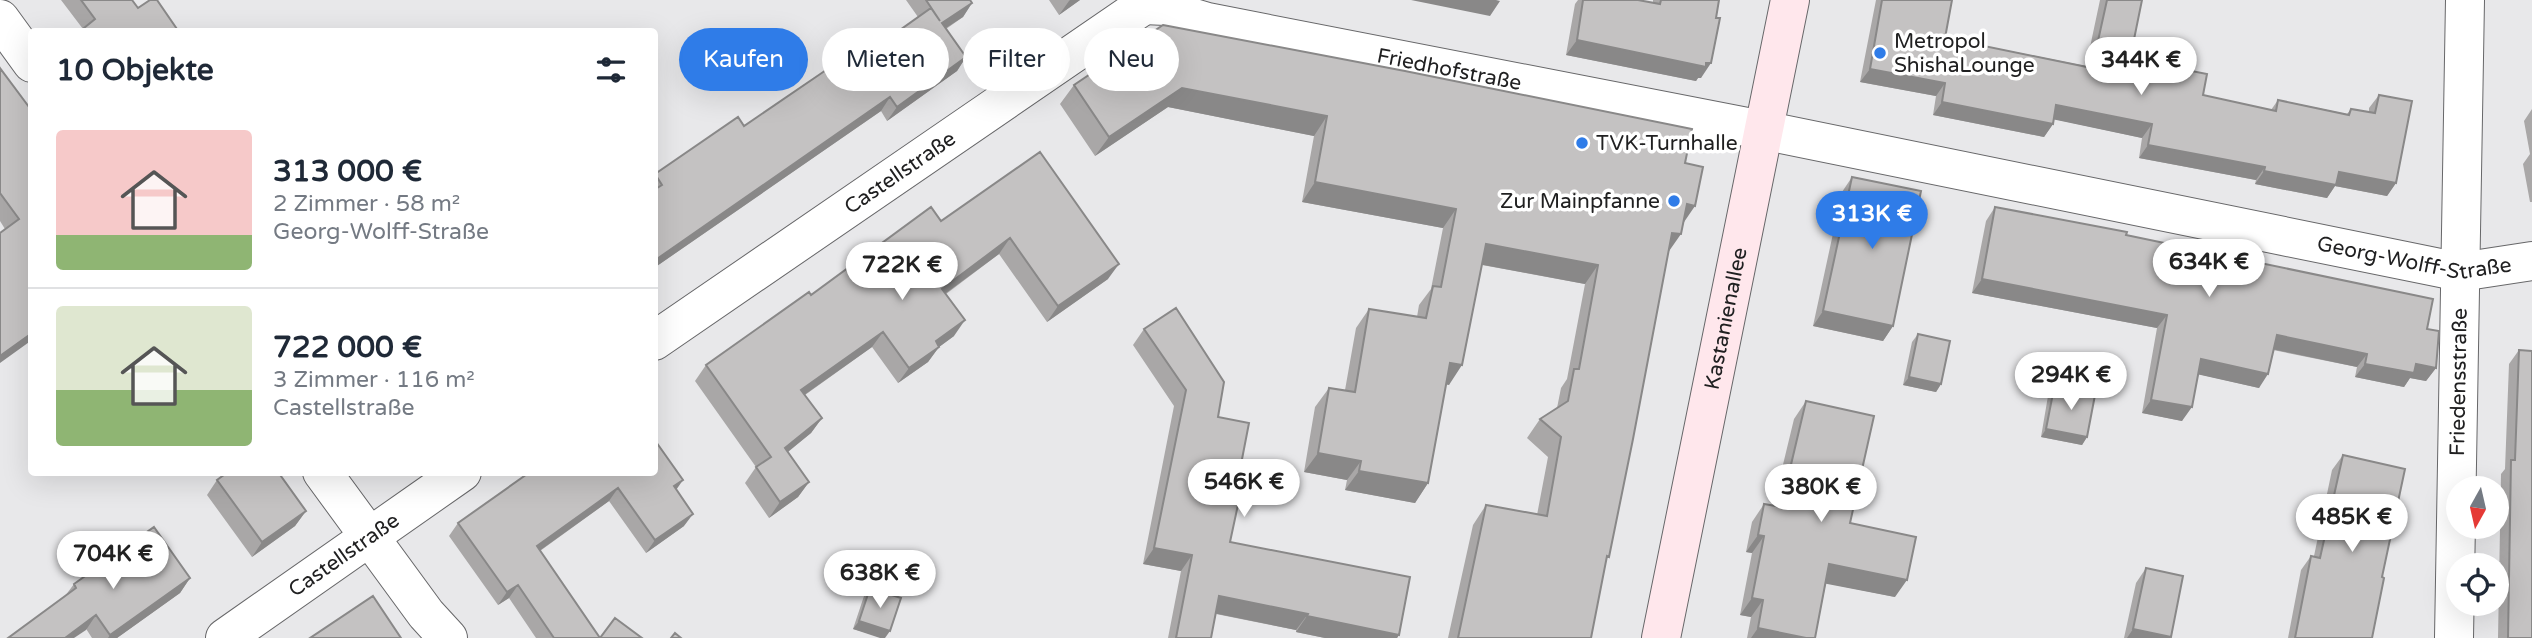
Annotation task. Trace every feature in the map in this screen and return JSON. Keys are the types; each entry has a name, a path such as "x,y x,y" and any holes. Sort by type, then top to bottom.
{"street":[{"name":"Kastanienallee","path":"1661,638 1790,0"},
{"name":"Friedensstraße","path":"2454,638 2465,0"},
{"name":"Friedhofstraße","path":"1144,2 1166,6 1208,22 1762,130"},
{"name":"Castellstraße","path":"658,338 1144,2"},
{"path":"0,19 28,58"},
{"name":"Georg-Wolff-Straße","path":"1762,130 2460,272 2532,261"},
{"path":"325,476 426,614 448,638"},
{"name":"Castellstraße","path":"225,638 456,476"}],"building":[{"path":"81,0 132,0 138,8 150,0 157,0 176,28 84,28 95,19"},
{"path":"926,0 970,0 972,3 942,23 946,28 903,28 931,8 940,21"},
{"path":"1583,0 1638,0 1660,4 1661,0 1719,0 1716,18 1720,18 1711,63 1706,63 1706,67 1577,40"},
{"path":"1882,0 1952,0 1945,38 2092,68 2107,0 2142,0 2130,59 2207,74 2203,95 2276,111 2278,100 2349,115 2351,109 2375,113 2379,95 2412,101 2396,183 2339,172 2336,185 2264,171 2265,167 2148,145 2152,124 2056,105 2053,124 1942,102 1945,83 1870,69"},
{"path":"1179,28 1692,129 1685,163 1703,167 1695,206 1687,204 1681,234 1672,233 1633,439 1591,638 1458,638 1486,505 1547,516 1561,437 1540,419 1568,401 1574,369 1579,369 1598,265 1486,244 1462,365 1450,363 1428,483 1359,471 1361,461 1318,453 1329,388 1355,392 1369,309 1426,318 1433,286 1441,287 1456,209 1315,182 1327,116 1182,88 1179,90"},
{"path":"949,33 963,53 963,59 949,69"},
{"path":"0,68 28,106 28,336 0,356 0,233 19,219 0,193"},
{"path":"822,73 822,91 919,91 897,107 890,97 658,258 658,188 662,185 658,172 738,117 744,126 795,91 808,91 808,82"},
{"path":"1084,78 1084,91 1178,91 1109,137 1074,85"},
{"path":"1040,152 1119,264 1058,306 1010,238 942,289 965,320 936,341 939,347 909,368 883,332 801,390 822,418 785,448 809,482 780,502 756,467 771,457 706,365 809,292 811,295 931,207 941,221"},
{"path":"1852,177 1921,191 1893,326 1823,311"},
{"path":"1995,207 2127,232 2126,235 2433,299 2427,329 2439,331 2436,368 2416,364 2414,373 2365,364 2367,354 2277,335 2268,374 2201,359 2192,407 2151,400 2167,315 1982,279"},
{"path":"1176,308 1224,382 1218,417 1249,423 1237,485 1242,486 1230,542 1410,577 1399,635 1219,596 1211,638 1176,638 1192,555 1154,548 1186,390 1144,329"},
{"path":"1918,334 1950,341 1941,384 1909,377"},
{"path":"2519,350 2532,351 2532,638 2508,638 2511,460 2515,460"},
{"path":"2054,388 2095,395 2087,437 2046,429"},
{"path":"1806,401 1874,416 1850,523 1916,537 1907,580 1829,564 1815,638 1758,628 1763,600 1752,598 1764,536 1758,535 1764,504 1781,507"},
{"path":"658,445 683,480 674,486 693,514 655,540 618,488 537,546 600,638 554,638 518,585 507,592 458,523 524,476 658,476"},
{"path":"2343,455 2405,469 2372,638 2295,638 2311,556 2320,558"},
{"path":"222,476 281,476 306,511 262,542 217,480"},
{"path":"154,527 190,578 110,635 96,615 65,638 8,638 76,588 74,584"},
{"path":"2146,568 2183,576 2171,637 2133,629"},
{"path":"870,588 901,598 890,631 859,621"},
{"path":"373,596 401,638 310,638"},
{"path":"615,618 642,638 600,638"}],"place":[{"name":"Metropol ShishaLounge","path":"1880,53"},
{"name":"TVK-Turnhalle","path":"1582,143"},
{"name":"Zur Mainpfanne","path":"1674,201"}]}
